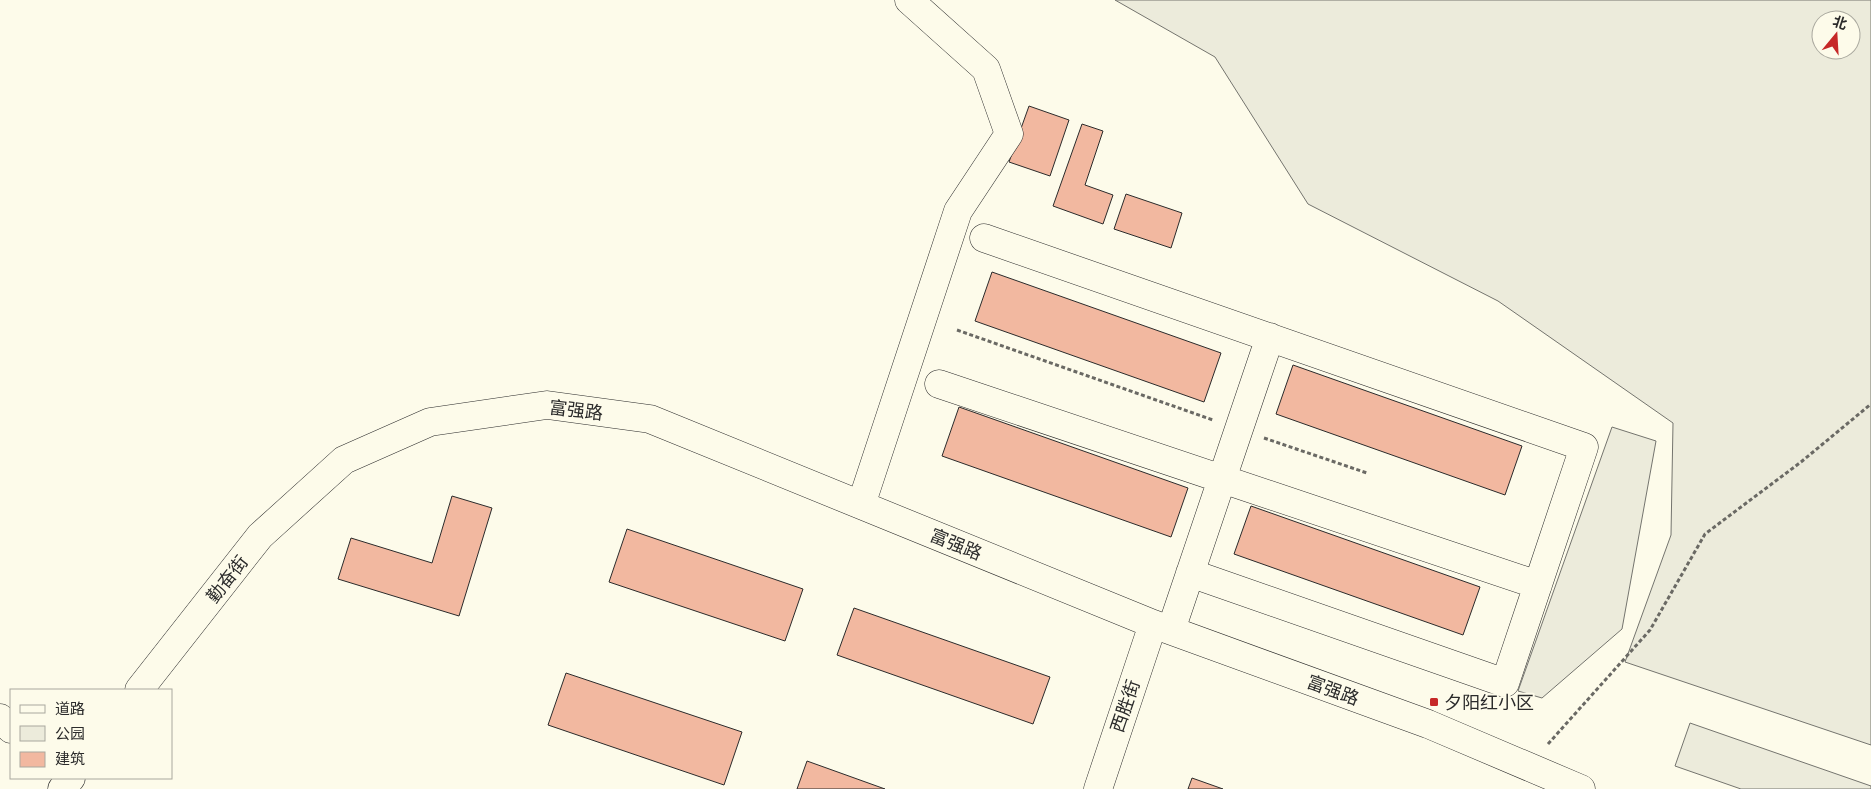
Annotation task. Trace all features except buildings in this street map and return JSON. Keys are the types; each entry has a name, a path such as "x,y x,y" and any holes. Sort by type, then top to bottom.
{"street":[{"path":"861,505 958,211 1009,134 986,69 909,0"},
{"path":"984,238 1584,447 1506,683 1190,573"},
{"name":"西胜街","path":"1098,789 1162,627 1190,573 1270,338"},
{"path":"939,384 1538,585"},
{"name":"富强路","path":"325,478 344,460 430,422 547,405 650,419 1162,627 1428,724 1581,789"},
{"name":"勤奋街","path":"140,689 260,536 325,478"},
{"path":"0,718 10,728"}],"path":[{"path":"956,330 1367,474"},
{"path":"1528,766 1650,630 1705,534 1801,462 1871,404"}],"green space":[{"path":"1115,0 1871,0 1871,745 1625,662 1671,535 1673,423 1498,301 1308,204 1215,57"},
{"path":"1612,427 1656,441 1622,629 1542,698 1518,691"},
{"path":"1690,723 1871,786 1871,789 1741,789 1675,766"}],"place":[{"name":"夕阳红小区","path":"1434,702"}]}
